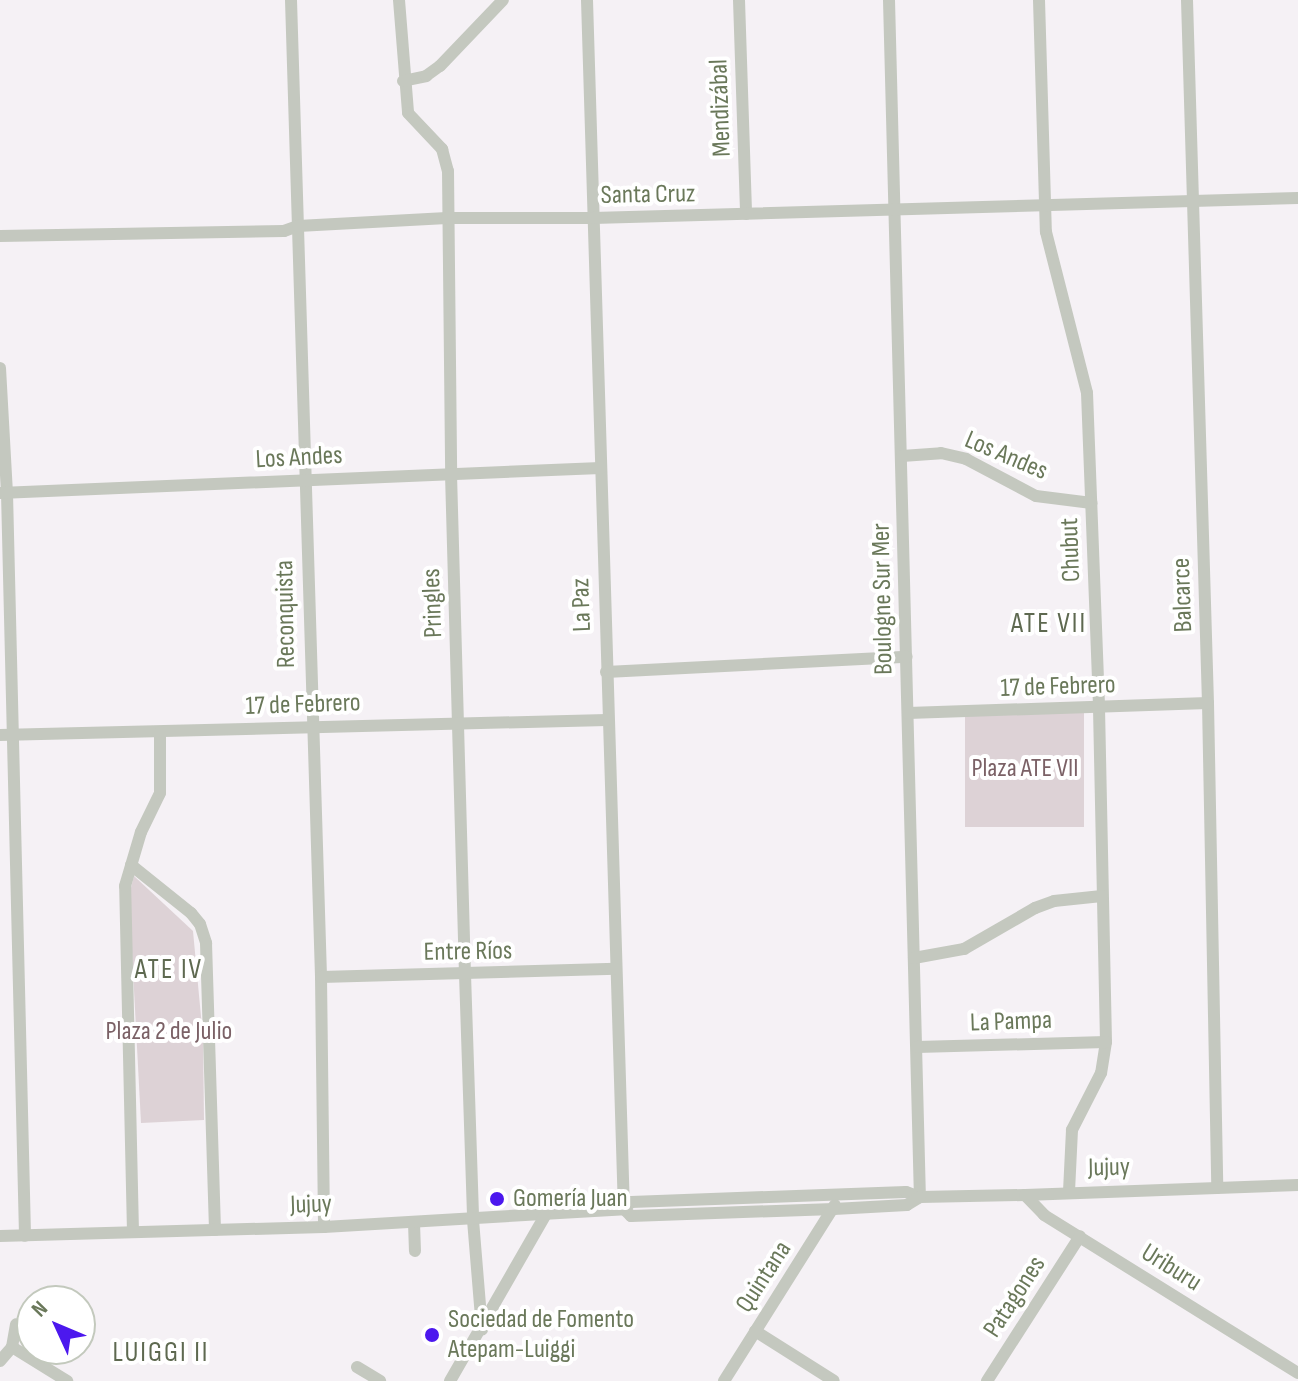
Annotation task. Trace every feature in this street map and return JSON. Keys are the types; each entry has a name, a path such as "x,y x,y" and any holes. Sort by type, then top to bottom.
{"street":[{"name":"Reconquista","path":"291,0 321,977 324,1227"},
{"name":"Pringles","path":"399,0 403,81 408,113 442,149 447,160 451,474 465,974 473,1220 482,1330"},
{"path":"403,81 426,76 440,66 503,0"},
{"name":"La Paz","path":"587,0 624,1209"},
{"name":"Mendizábal","path":"739,0 746,214"},
{"name":"Boulogne Sur Mer","path":"889,0 920,1197"},
{"name":"Chubut","path":"1039,0 1050,253 1087,393 1099,708 1106,1042 1101,1073 1072,1130 1069,1191"},
{"name":"Balcarce","path":"1187,0 1208,703 1217,1188"},
{"name":"Santa Cruz","path":"0,236 284,231 298,226 447,218 895,211 1298,198"},
{"path":"0,368 6,734 25,1236"},
{"name":"Los Andes","path":"902,456 941,453 966,459 1036,496 1092,503"},
{"name":"Los Andes","path":"3,493 600,468"},
{"path":"606,672 907,657"},
{"name":"17 de Febrero","path":"908,713 1208,703"},
{"name":"17 de Febrero","path":"6,734 607,720"},
{"path":"133,1232 125,886 141,832 160,793 160,732"},
{"path":"131,865 191,913 200,924 206,943 215,1230"},
{"path":"914,958 964,949 1044,904 1102,896"},
{"name":"Entre Ríos","path":"321,977 616,969"},
{"path":"0,979 16,978"},
{"name":"La Pampa","path":"917,1047 1106,1042"},
{"name":"Jujuy","path":"920,1197 1298,1185"},
{"path":"906,1192 920,1197 907,1205 834,1209 631,1216 624,1209 631,1202 906,1192"},
{"name":"Uriburu","path":"1025,1195 1044,1215 1298,1373"},
{"name":"Quintana","path":"724,1381 841,1196"},
{"name":"Jujuy","path":"0,1236 324,1227 624,1209"},
{"path":"450,1381 545,1216"},
{"path":"414,1223 415,1251"},
{"name":"Patagones","path":"987,1381 1080,1236"},
{"path":"0,1361 12,1347 16,1324"},
{"path":"755,1331 834,1381"},
{"path":"12,1347 67,1381"},
{"path":"357,1367 380,1381"}],"green space":[{"name":"Plaza ATE VII","path":"965,708 1084,708 1084,827 965,827"},
{"name":"Plaza 2 de Julio","path":"134,876 193,931 203,1038 204,1120 141,1123 129,895"}],"place":[{"name":"Gomería Juan","path":"497,1199"},
{"name":"Sociedad de Fomento Atepam-Luiggi","path":"432,1335"}],"district":[{"name":"ATE VII","path":"1049,624"},
{"name":"ATE IV","path":"169,970"},
{"name":"LUIGGI II","path":"161,1353"}]}
